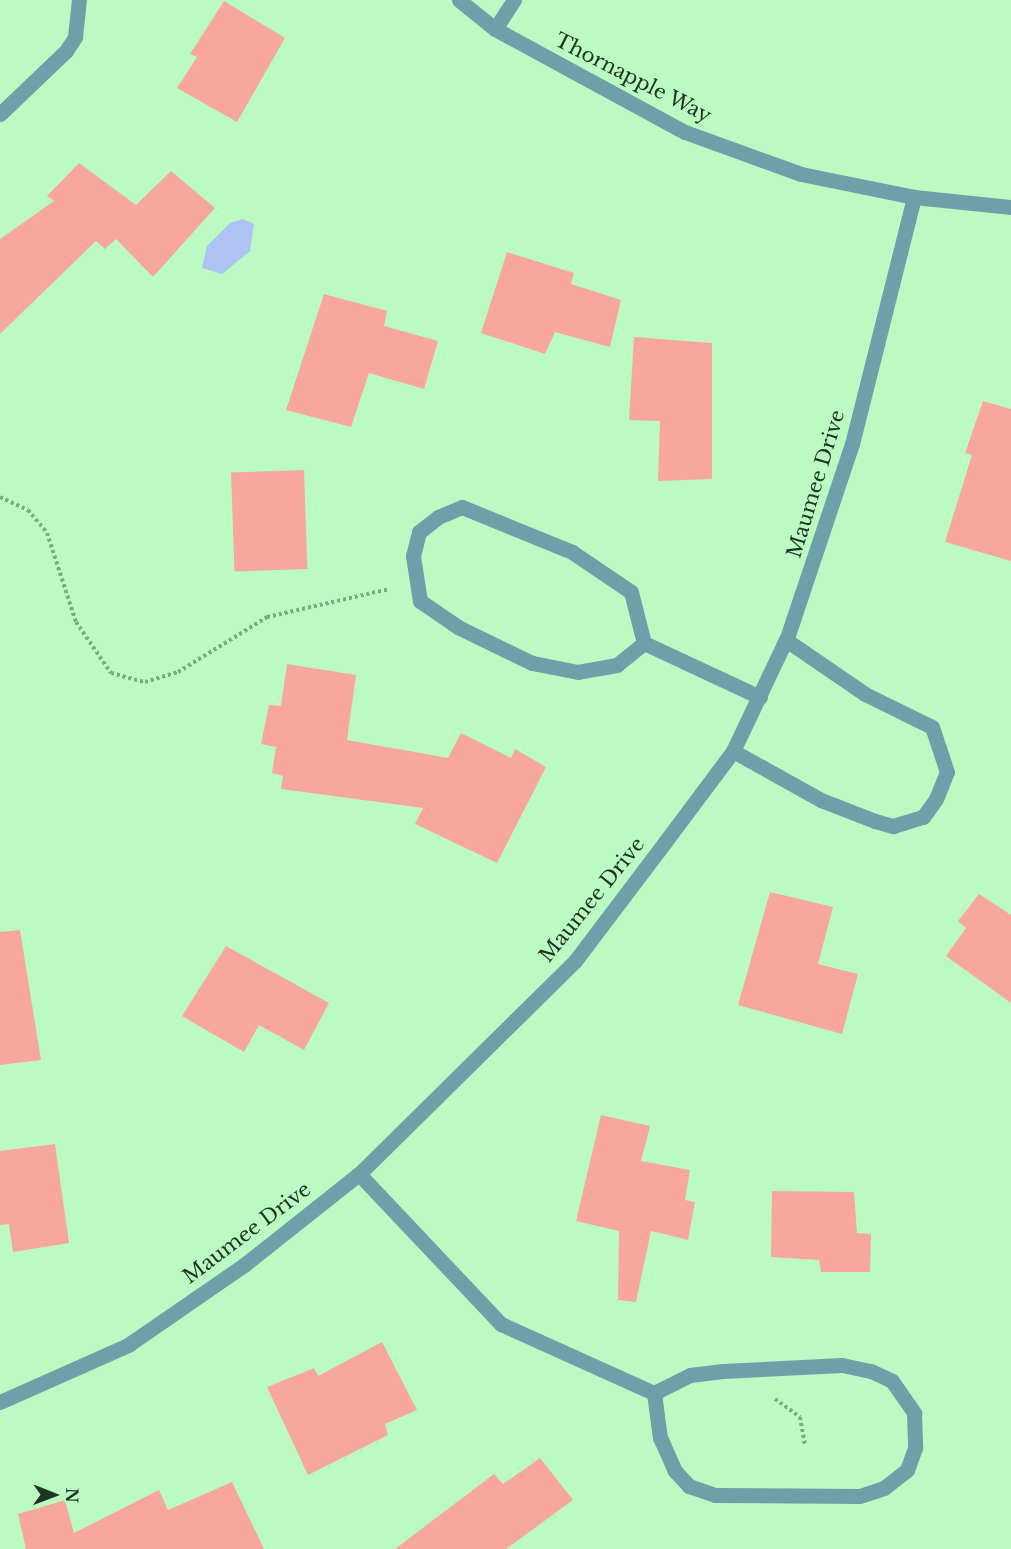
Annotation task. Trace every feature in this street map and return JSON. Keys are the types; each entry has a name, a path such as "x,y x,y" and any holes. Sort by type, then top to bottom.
{"street":[{"path":"0,114 66,51 75,37 79,0"},
{"name":"Thornapple Way","path":"459,0 495,29 685,132 801,174 914,197 1011,207"},
{"path":"495,29 514,0"},
{"name":"Maumee Drive","path":"0,1402 128,1345 244,1265 359,1174 575,961 733,751 786,640 852,444 914,197"},
{"path":"462,507 490,515 598,565 631,592 644,643 617,665 578,672 550,668 434,613 420,601 416,586 413,556 419,532 438,517 462,507"},
{"path":"733,751 821,800 893,826 923,817 936,799 947,772 932,727 865,694 786,640"},
{"path":"644,643 760,697"},
{"path":"359,1174 501,1324 654,1393"},
{"path":"842,1365 892,1381 914,1413 915,1448 908,1470 884,1488 859,1496 715,1495 689,1486 675,1471 660,1438 654,1393 690,1375 767,1368 842,1365"}],"path":[{"path":"0,497 28,510 47,533 76,622 111,673 145,682 178,672 267,617 416,586"},
{"path":"767,1368 771,1396 800,1417 804,1445"}],"water":[{"path":"243,219 254,224 250,251 222,274 202,268 207,246 230,223"}],"building":[{"path":"224,1 285,38 237,122 177,88 197,57 190,54"},
{"path":"79,163 136,205 171,171 215,208 153,277 116,239 105,249 96,241 0,334 0,239 54,201 47,196"},
{"path":"507,252 574,273 571,284 621,300 610,347 555,332 545,354 481,333"},
{"path":"324,294 387,311 384,326 438,341 424,389 369,373 351,427 286,410"},
{"path":"634,337 712,343 712,479 658,481 660,421 629,420"},
{"path":"983,401 1011,409 1011,561 945,542 972,455 965,453"},
{"path":"304,470 307,569 234,571 231,473"},
{"path":"287,664 356,675 347,740 448,758 461,733 511,758 515,749 546,767 497,863 415,824 423,808 281,789 283,776 272,773 276,747 261,744 269,705 281,706"},
{"path":"770,892 833,907 818,964 858,974 842,1034 738,1005"},
{"path":"979,894 1011,915 1011,1003 946,956 966,928 958,921"},
{"path":"20,930 41,1060 0,1065 0,932"},
{"path":"226,946 329,1003 304,1050 259,1025 244,1052 182,1016"},
{"path":"601,1115 650,1126 641,1161 690,1170 685,1200 695,1202 688,1240 651,1231 636,1302 618,1300 619,1231 576,1221"},
{"path":"55,1144 69,1243 13,1252 9,1224 0,1225 0,1151"},
{"path":"772,1191 854,1192 857,1233 871,1234 870,1272 821,1272 819,1260 771,1257"},
{"path":"382,1342 417,1410 385,1424 388,1435 308,1475 267,1387 314,1368 318,1376"},
{"path":"540,1458 573,1500 506,1549 395,1549 494,1474 503,1484"},
{"path":"232,1482 264,1549 26,1549 18,1514 65,1500 74,1533 159,1490 168,1510"}]}
